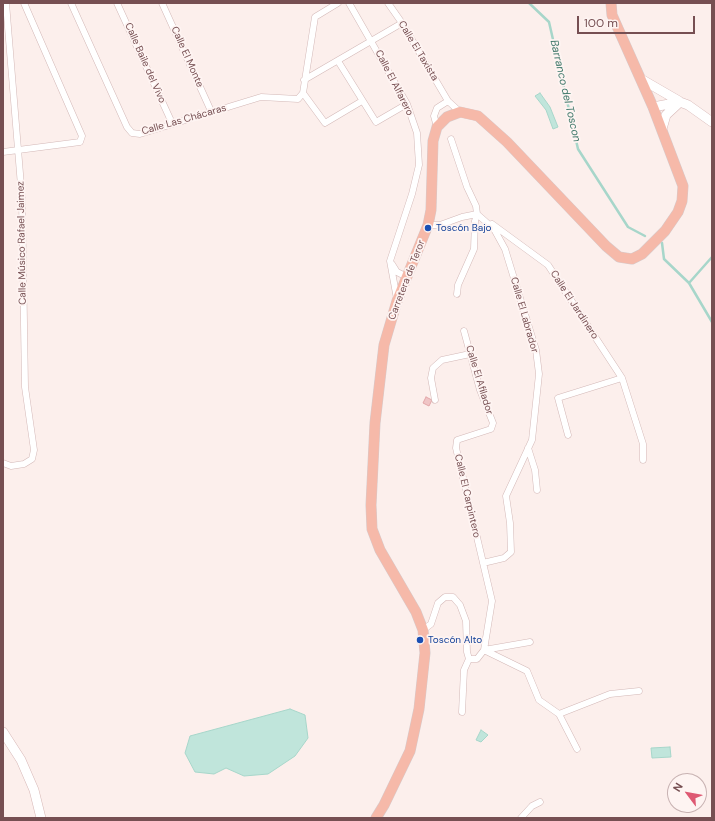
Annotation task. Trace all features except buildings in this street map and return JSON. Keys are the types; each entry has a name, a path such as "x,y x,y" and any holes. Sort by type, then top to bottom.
{"main road":[{"path":"436,127 447,117 460,112 478,116 507,142 606,246 619,257 632,259 642,254 665,231 678,212 682,201 683,186 653,106 612,15 610,3"},
{"name":"Carretera de Teror","path":"376,818 410,751 419,709 425,653 423,630 416,612 380,550 372,529 375,423 384,345 397,301 428,225 431,210 433,141 436,127"}],"street":[{"name":"Calle Músico Rafael Jaimez","path":"3,463 11,466 24,464 32,459 34,450 25,387 22,198 6,3"},
{"path":"3,152 80,142 82,136 24,3"},
{"name":"Calle Las Chácaras","path":"71,3 127,127 132,133 140,134 211,111 261,97 298,99 303,93"},
{"name":"Calle Baile del Vivo","path":"117,3 172,123"},
{"name":"Calle El Monte","path":"162,3 211,111"},
{"path":"338,3 315,17 303,93 325,123 362,101"},
{"name":"Calle El Alfarero","path":"349,3 407,104 417,132 418,165 412,194 390,261 397,301"},
{"name":"Calle El Taxista","path":"388,3 402,23 448,101 460,112"},
{"path":"304,80 402,23"},
{"path":"338,61 376,122 407,104"},
{"path":"641,79 680,102 688,105 712,122"},
{"path":"436,127 434,116 437,108 448,101"},
{"path":"653,106 680,102"},
{"path":"662,129 666,115 680,102"},
{"path":"451,139 467,187 476,206 477,214 475,221 474,249 458,284 456,294"},
{"path":"428,225 440,225 462,217 477,214"},
{"name":"Calle El Jardinero","path":"477,214 503,231 548,265 622,378 643,444 643,460"},
{"name":"Calle El Labrador","path":"477,214 494,229 505,249 536,350 539,374 532,440 506,496 510,523 511,552 504,558 484,563"},
{"path":"390,261 397,272 407,277"},
{"name":"Calle El Afilador","path":"464,331 480,390 493,423 491,429"},
{"path":"435,400 431,378 433,368 442,360 470,354"},
{"path":"568,435 558,398 622,378"},
{"name":"Calle El Carpintero","path":"484,563 456,448 457,440 491,429"},
{"path":"528,448 535,470 537,490"},
{"path":"469,659 477,659 484,650 492,600 484,563"},
{"path":"423,630 431,624 438,603 445,597 453,597 460,605 466,621 467,652 469,659 464,670 462,712"},
{"path":"484,650 530,642"},
{"path":"484,650 527,671 539,700 559,714 577,749"},
{"path":"559,714 610,694 639,691"},
{"path":"3,732 21,760 34,790 41,818"},
{"path":"521,818 532,806 540,802"}],"water":[{"path":"540,93 550,107 558,127 553,129 546,110 535,96"},
{"path":"290,709 305,715 308,738 295,756 268,774 244,776 226,768 214,774 195,772 185,753 190,736"},
{"path":"481,730 488,735 481,742 476,740"},
{"path":"670,747 671,757 652,758 651,748"}],"waterway":[{"name":"Barranco del Toscon","path":"529,3 549,22 578,149 628,227 645,236"},
{"name":"Barranco del Toscon","path":"662,243 664,259 689,283 712,322"},
{"path":"689,283 712,257"}],"place":[{"name":"Toscón Bajo","path":"428,228"},
{"name":"Toscón Alto","path":"420,640"}]}
